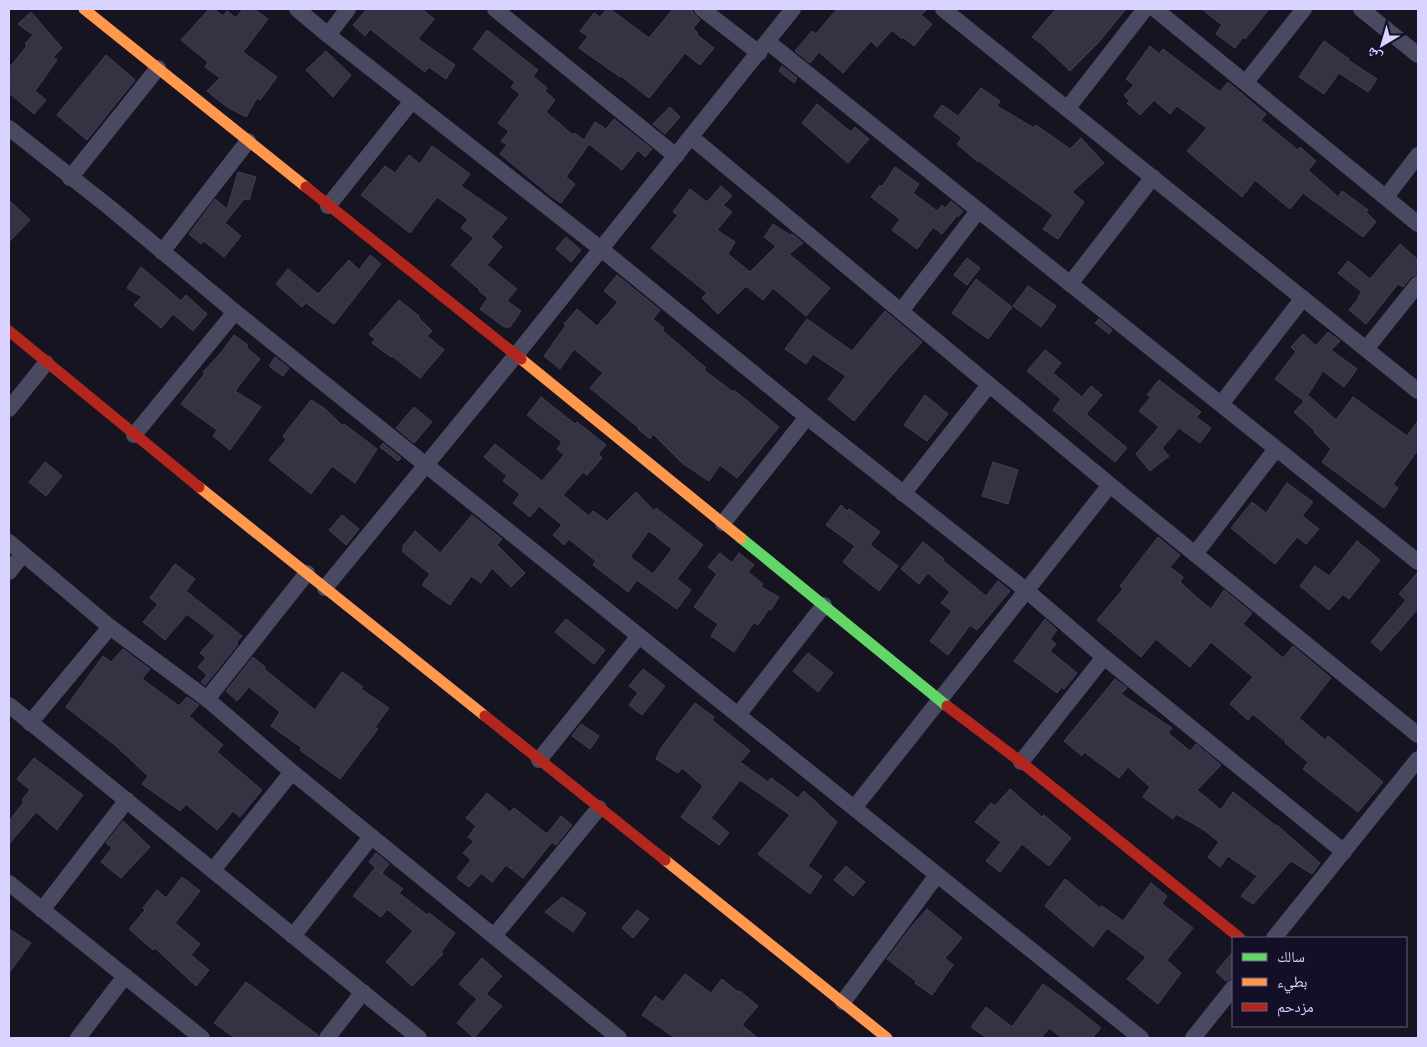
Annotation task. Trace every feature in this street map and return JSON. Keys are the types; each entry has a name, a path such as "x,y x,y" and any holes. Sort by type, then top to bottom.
{"street":[{"path":"84,9 723,522 940,700 1021,762 1239,937"},
{"path":"297,9 601,249 807,417 1026,591 1104,657 1344,852"},
{"path":"328,35 348,9"},
{"path":"495,9 676,156"},
{"path":"702,9 763,48 978,211 1418,562"},
{"path":"325,588 516,355 794,9"},
{"path":"943,9 1418,391"},
{"path":"1067,109 1145,9"},
{"path":"1155,9 1418,224"},
{"path":"1246,82 1304,9"},
{"path":"1360,9 1418,56"},
{"path":"70,178 158,68"},
{"path":"328,206 412,101"},
{"path":"9,128 235,312 1140,1038"},
{"path":"691,137 1110,485 1418,735"},
{"path":"162,252 248,141"},
{"path":"1386,197 1418,155"},
{"path":"1070,284 1153,177"},
{"path":"901,311 978,211"},
{"path":"1366,349 1418,284"},
{"path":"1221,404 1303,298"},
{"path":"134,435 235,312"},
{"path":"9,330 134,435 887,1038"},
{"path":"9,409 46,363"},
{"path":"904,494 989,385"},
{"path":"723,522 807,417"},
{"path":"1195,554 1276,449"},
{"path":"854,808 1110,485"},
{"path":"9,542 110,627 207,699 292,772 617,1038"},
{"path":"9,572 23,554"},
{"path":"207,699 307,573"},
{"path":"738,715 824,605"},
{"path":"30,723 110,627"},
{"path":"539,760 639,636"},
{"path":"1021,762 1104,657"},
{"path":"9,705 419,1038"},
{"path":"1275,937 1418,759"},
{"path":"213,870 292,772"},
{"path":"42,910 127,800"},
{"path":"494,936 598,808"},
{"path":"293,936 371,837"},
{"path":"843,1002 937,874"},
{"path":"9,883 202,1038"},
{"path":"78,1038 125,976"},
{"path":"1193,1038 1232,989"},
{"path":"327,1038 363,992"}],"building":[{"path":"209,9 214,9 223,16 227,11 236,18 243,9 254,9 268,19 243,52 277,77 260,100 257,98 246,117 227,107 207,91 220,78 205,67 208,62 181,40"},
{"path":"367,9 422,9 434,19 418,39 455,65 446,79 429,67 425,72 370,29 365,36 353,25"},
{"path":"607,9 610,9 649,38 673,9 692,9 693,13 700,20 693,28 698,33 696,34 714,48 700,65 685,53 649,98 621,76 579,48 588,36 580,31 594,13 600,17"},
{"path":"837,9 927,9 921,15 932,24 914,46 892,30 877,47 871,41 843,73 819,52 810,63 795,51 812,31 816,34"},
{"path":"1056,9 1126,9 1098,43 1070,71 1032,37"},
{"path":"1202,9 1269,9 1245,39 1243,37 1235,48 1216,34 1222,25"},
{"path":"31,12 62,48 53,57 57,60 35,91 46,100 34,114 9,93 9,68 27,46 25,44 33,35 18,24"},
{"path":"487,30 538,70 533,76 547,88 545,91 555,100 546,112 573,135 574,133 584,140 595,122 606,129 614,119 652,149 645,157 638,150 622,170 589,144 566,177 575,184 561,203 551,196 500,154 507,145 501,141 509,131 498,123 520,94 511,87 515,82 473,49"},
{"path":"1324,41 1377,79 1368,92 1339,73 1324,94 1299,77"},
{"path":"1150,46 1159,54 1163,49 1220,92 1228,82 1266,114 1261,120 1298,150 1300,147 1316,161 1308,170 1338,197 1342,191 1368,210 1366,212 1376,222 1363,237 1303,193 1290,209 1255,180 1242,197 1187,151 1207,128 1177,106 1170,114 1154,100 1140,115 1127,103 1129,101 1124,95 1134,85 1126,79"},
{"path":"326,51 351,75 333,97 306,70"},
{"path":"106,55 135,80 87,140 57,115"},
{"path":"782,66 797,78 794,83 779,71"},
{"path":"981,88 1000,101 997,106 1034,128 1036,125 1070,149 1081,138 1104,163 1072,192 1084,202 1058,239 1043,229 1053,215 978,162 957,144 962,138 934,116 942,105 958,116"},
{"path":"817,104 851,132 855,127 869,139 848,163 802,123"},
{"path":"670,107 680,117 665,134 653,124"},
{"path":"432,146 470,174 461,186 507,218 491,237 502,247 487,265 517,289 507,301 521,311 510,327 504,327 480,309 488,298 451,265 474,238 461,228 468,219 437,197 410,233 361,195 385,166 395,173 409,155 420,164"},
{"path":"895,167 919,184 913,193 937,211 942,205 956,217 942,234 933,227 917,249 892,230 900,219 871,197 880,185 882,187"},
{"path":"238,172 256,177 249,200 244,199 225,223 241,236 224,257 204,241 201,244 189,234 215,199 227,209"},
{"path":"721,186 732,196 723,205 732,212 717,230 735,242 728,254 750,272 776,246 764,237 773,224 790,235 792,234 803,243 789,254 830,288 806,316 773,288 763,300 746,286 718,314 702,298 707,293 651,248 678,215 673,212 690,189 707,202"},
{"path":"9,200 30,220 9,242"},
{"path":"951,201 963,211 958,217 946,207"},
{"path":"566,237 581,250 571,262 556,249"},
{"path":"1400,244 1418,260 1418,274 1411,277 1403,287 1398,284 1366,324 1349,310 1362,292 1338,273 1348,261 1370,279"},
{"path":"370,255 381,264 334,324 306,303 302,307 276,284 288,269 318,294 349,260 359,270"},
{"path":"967,258 980,268 967,285 954,275"},
{"path":"141,267 181,301 186,295 207,314 193,331 173,314 161,328 134,305 142,297 127,288"},
{"path":"617,275 660,310 653,319 664,328 662,330 706,368 704,370 733,392 734,390 779,427 737,478 720,465 709,481 682,463 653,434 650,439 590,388 603,373 574,349 560,369 544,356 566,325 564,324 577,309 597,326 618,302 604,291"},
{"path":"976,279 1012,307 988,339 952,313"},
{"path":"1028,286 1056,306 1041,327 1013,306"},
{"path":"399,300 419,316 432,331 427,336 444,350 420,378 372,343 375,339 369,334"},
{"path":"885,311 922,342 854,421 828,399 846,376 813,354 806,364 785,349 807,319 852,351"},
{"path":"1099,319 1112,330 1109,334 1095,323"},
{"path":"1328,332 1340,341 1331,350 1357,369 1344,387 1323,371 1304,401 1275,379 1296,352 1291,347 1303,334 1316,346"},
{"path":"234,335 248,345 246,347 260,359 235,391 261,407 230,450 213,436 217,430 181,404 205,373 203,372"},
{"path":"1045,350 1061,363 1053,373 1082,397 1091,386 1102,395 1086,414 1127,448 1115,462 1053,410 1061,399 1027,371"},
{"path":"275,357 289,368 283,376 269,366"},
{"path":"1159,380 1201,412 1196,417 1211,428 1200,443 1179,428 1162,448 1169,456 1150,471 1136,454 1159,427 1139,411 1151,397 1147,395"},
{"path":"925,395 948,414 927,441 904,425"},
{"path":"1309,396 1336,420 1353,397 1407,436 1418,421 1418,450 1393,484 1398,488 1384,508 1322,462 1331,449 1294,412"},
{"path":"541,397 575,424 577,422 606,445 598,454 602,458 587,475 583,472 563,495 589,516 593,511 607,521 636,492 654,511 656,508 703,545 677,579 691,590 677,609 637,580 628,592 593,565 596,561 569,539 564,545 553,535 562,525 539,506 530,517 513,503 520,494 503,481 507,476 484,457 495,444 542,481 564,455 557,449 562,442 527,415","holes":["649,531 672,549 653,574 630,557"]},
{"path":"311,400 324,408 343,426 344,424 377,449 355,483 332,466 311,494 269,460 286,440 283,436"},
{"path":"414,407 432,422 414,443 396,428"},
{"path":"383,443 401,458 398,461 380,447"},
{"path":"45,462 62,476 46,496 29,482"},
{"path":"993,462 1018,470 1008,504 982,496"},
{"path":"1287,483 1313,502 1302,516 1319,529 1306,544 1297,537 1275,564 1231,528 1252,502 1266,513"},
{"path":"841,505 847,511 849,509 880,532 870,545 898,566 879,591 843,562 855,546 826,525"},
{"path":"342,515 359,529 346,545 329,530"},
{"path":"472,515 502,539 497,545 525,573 511,587 492,568 481,583 471,576 450,605 422,585 430,574 403,552 403,546 415,531 440,553"},
{"path":"1158,537 1180,555 1170,567 1183,577 1180,582 1202,602 1211,609 1224,590 1252,613 1243,624 1283,658 1293,646 1331,678 1299,718 1325,740 1328,736 1383,782 1358,812 1303,769 1308,762 1253,714 1248,720 1230,704 1253,677 1211,642 1190,667 1156,639 1141,657 1097,620 1123,589 1120,586"},
{"path":"1357,541 1380,560 1349,599 1343,594 1329,610 1300,586 1315,566 1329,576"},
{"path":"923,542 986,596 998,581 1010,591 977,630 970,625 948,655 930,641 952,611 941,603 950,592 928,573 919,584 901,569"},
{"path":"720,553 732,563 739,553 754,565 748,572 763,584 761,587 779,597 758,625 754,622 734,652 711,636 718,624 694,607 717,574 708,567"},
{"path":"175,564 195,579 186,591 242,636 236,643 238,644 205,685 201,682 207,675 198,667 206,658 200,653 215,636 187,614 165,640 143,622 158,604 150,598"},
{"path":"1418,572 1418,611 1381,651 1371,642 1406,600 1399,594"},
{"path":"566,619 605,650 594,664 555,632"},
{"path":"1045,619 1057,630 1050,639 1056,644 1050,651 1077,673 1064,689 1062,687 1057,693 1014,661"},
{"path":"123,649 150,669 142,679 179,706 187,697 199,705 189,716 223,745 217,752 262,790 240,817 233,811 217,830 186,804 180,811 142,784 148,776 116,746 66,707 103,656 111,662"},
{"path":"808,653 833,673 818,692 793,671"},
{"path":"253,657 265,667 264,669 315,710 342,672 363,687 361,689 389,708 375,727 378,729 340,779 271,726 280,712 249,687 237,701 226,691"},
{"path":"643,669 665,686 642,715 629,705 638,693 629,686"},
{"path":"1115,679 1127,688 1121,694 1172,728 1168,733 1190,751 1196,744 1221,765 1197,790 1221,810 1233,792 1277,825 1320,863 1312,874 1291,861 1253,904 1241,896 1257,876 1228,856 1220,867 1208,857 1219,842 1204,830 1176,814 1173,819 1143,797 1150,787 1128,767 1119,778 1084,752 1082,756 1064,741"},
{"path":"695,703 714,717 712,720 750,751 740,762 768,782 771,778 798,798 804,791 837,822 808,866 822,876 810,894 758,854 790,815 740,780 711,818 729,833 719,845 681,817 703,786 682,768 678,773 656,759 661,748"},
{"path":"581,724 599,736 590,749 572,736"},
{"path":"34,758 83,795 57,830 36,812 9,844 9,821 24,802 22,800 30,790 17,779"},
{"path":"1010,789 1042,817 1044,815 1071,838 1049,866 1022,844 1000,872 986,861 1001,842 975,822 991,803 995,806"},
{"path":"487,793 510,812 514,808 547,834 561,816 572,825 556,845 552,842 523,878 506,865 492,882 481,873 469,887 457,878 471,860 463,853 474,841 468,837 476,826 466,818"},
{"path":"123,821 150,847 121,878 101,862 112,848 106,843"},
{"path":"376,853 389,864 382,873 369,862"},
{"path":"846,866 865,882 853,896 834,880"},
{"path":"375,868 403,889 399,893 427,915 429,913 455,933 441,952 443,954 412,986 386,962 413,931 387,909 381,917 353,896"},
{"path":"182,877 200,891 175,923 200,944 191,955 209,970 196,986 155,948 153,950 129,929 145,910 143,908 157,890 166,898"},
{"path":"1065,879 1100,908 1102,906 1123,921 1151,883 1167,896 1162,904 1193,928 1167,960 1181,973 1158,1004 1127,979 1146,957 1107,928 1093,947 1045,906"},
{"path":"562,897 586,913 573,932 545,912"},
{"path":"927,909 962,938 945,958 953,965 932,995 887,959"},
{"path":"637,910 649,919 633,938 622,928"},
{"path":"9,929 31,943 9,973"},
{"path":"1232,953 1232,978 1226,981 1216,972"},
{"path":"482,958 502,976 486,994 502,1006 474,1038 457,1023 477,999 459,984"},
{"path":"685,974 711,993 722,979 758,1006 742,1025 758,1038 675,1038 642,1015 655,996 663,1002"},
{"path":"246,982 318,1035 317,1038 235,1038 214,1023"},
{"path":"1043,984 1101,1028 1092,1038 1062,1038 1049,1028 1041,1038 987,1038 971,1027 986,1007 1012,1027"}],"traffic: fast":[{"path":"741,538 947,706"}],"traffic: slow":[{"path":"84,9 306,187"},
{"path":"521,359 741,538"},
{"path":"199,487 485,716"},
{"path":"665,860 887,1038"}],"traffic: jam":[{"path":"306,187 521,359"},
{"path":"9,331 199,487"},
{"path":"947,706 1021,762 1239,937"},
{"path":"485,716 665,860"}]}
